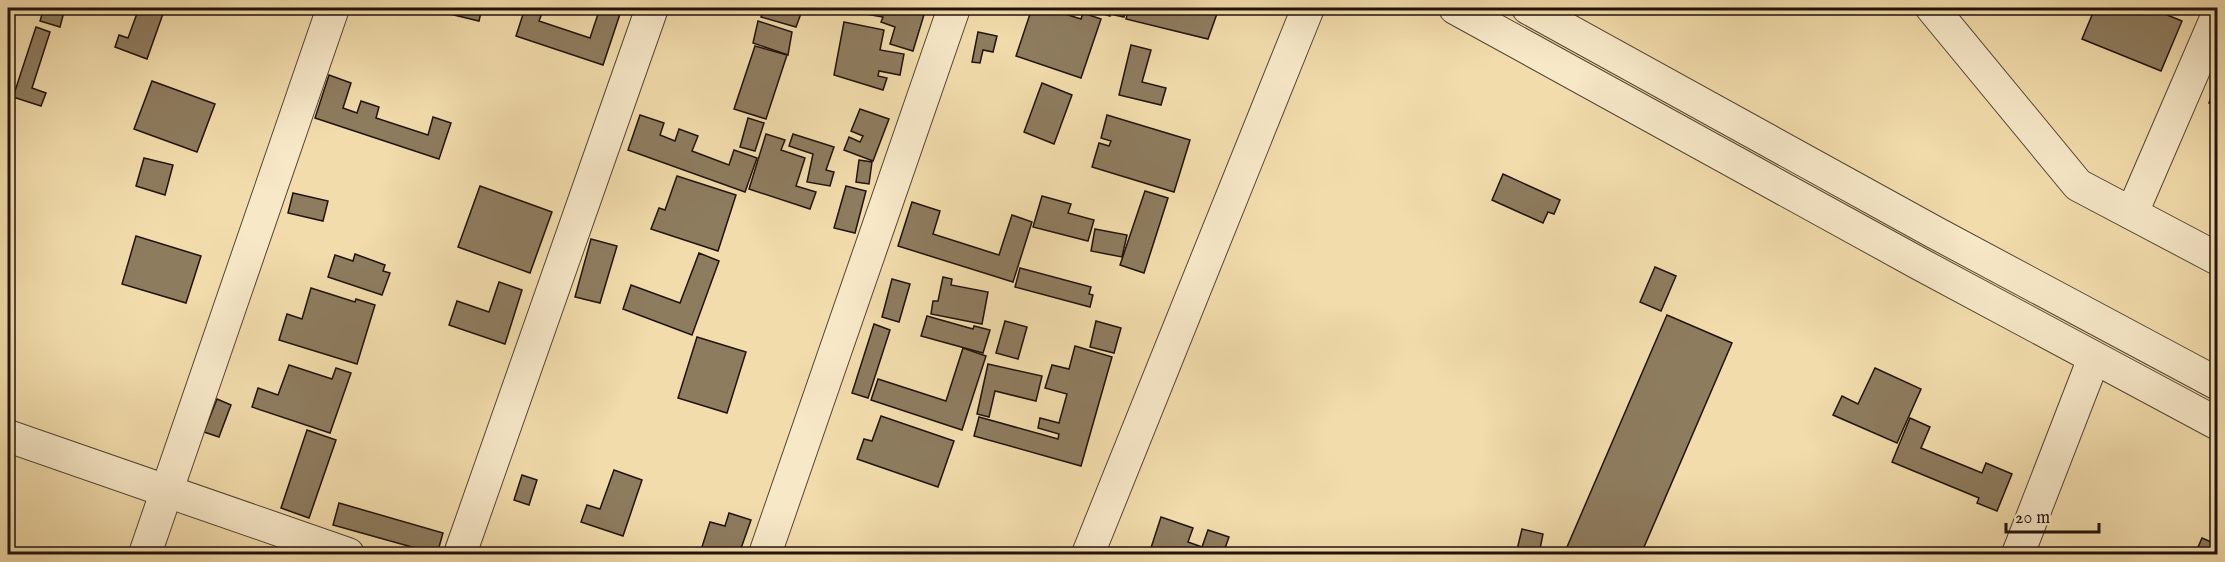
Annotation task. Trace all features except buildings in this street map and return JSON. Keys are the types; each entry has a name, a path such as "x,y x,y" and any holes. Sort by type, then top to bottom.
{"street":[{"path":"145,555 333,8"},
{"path":"460,555 652,8"},
{"path":"765,555 954,8"},
{"path":"1088,555 1308,8"},
{"path":"1455,8 1918,263 2217,424"},
{"path":"1528,8 1934,232 2217,384"},
{"path":"1932,8 2078,185 2217,259"},
{"path":"2132,213 2217,14"},
{"path":"2018,555 2094,358"},
{"path":"8,436 348,555"}]}
